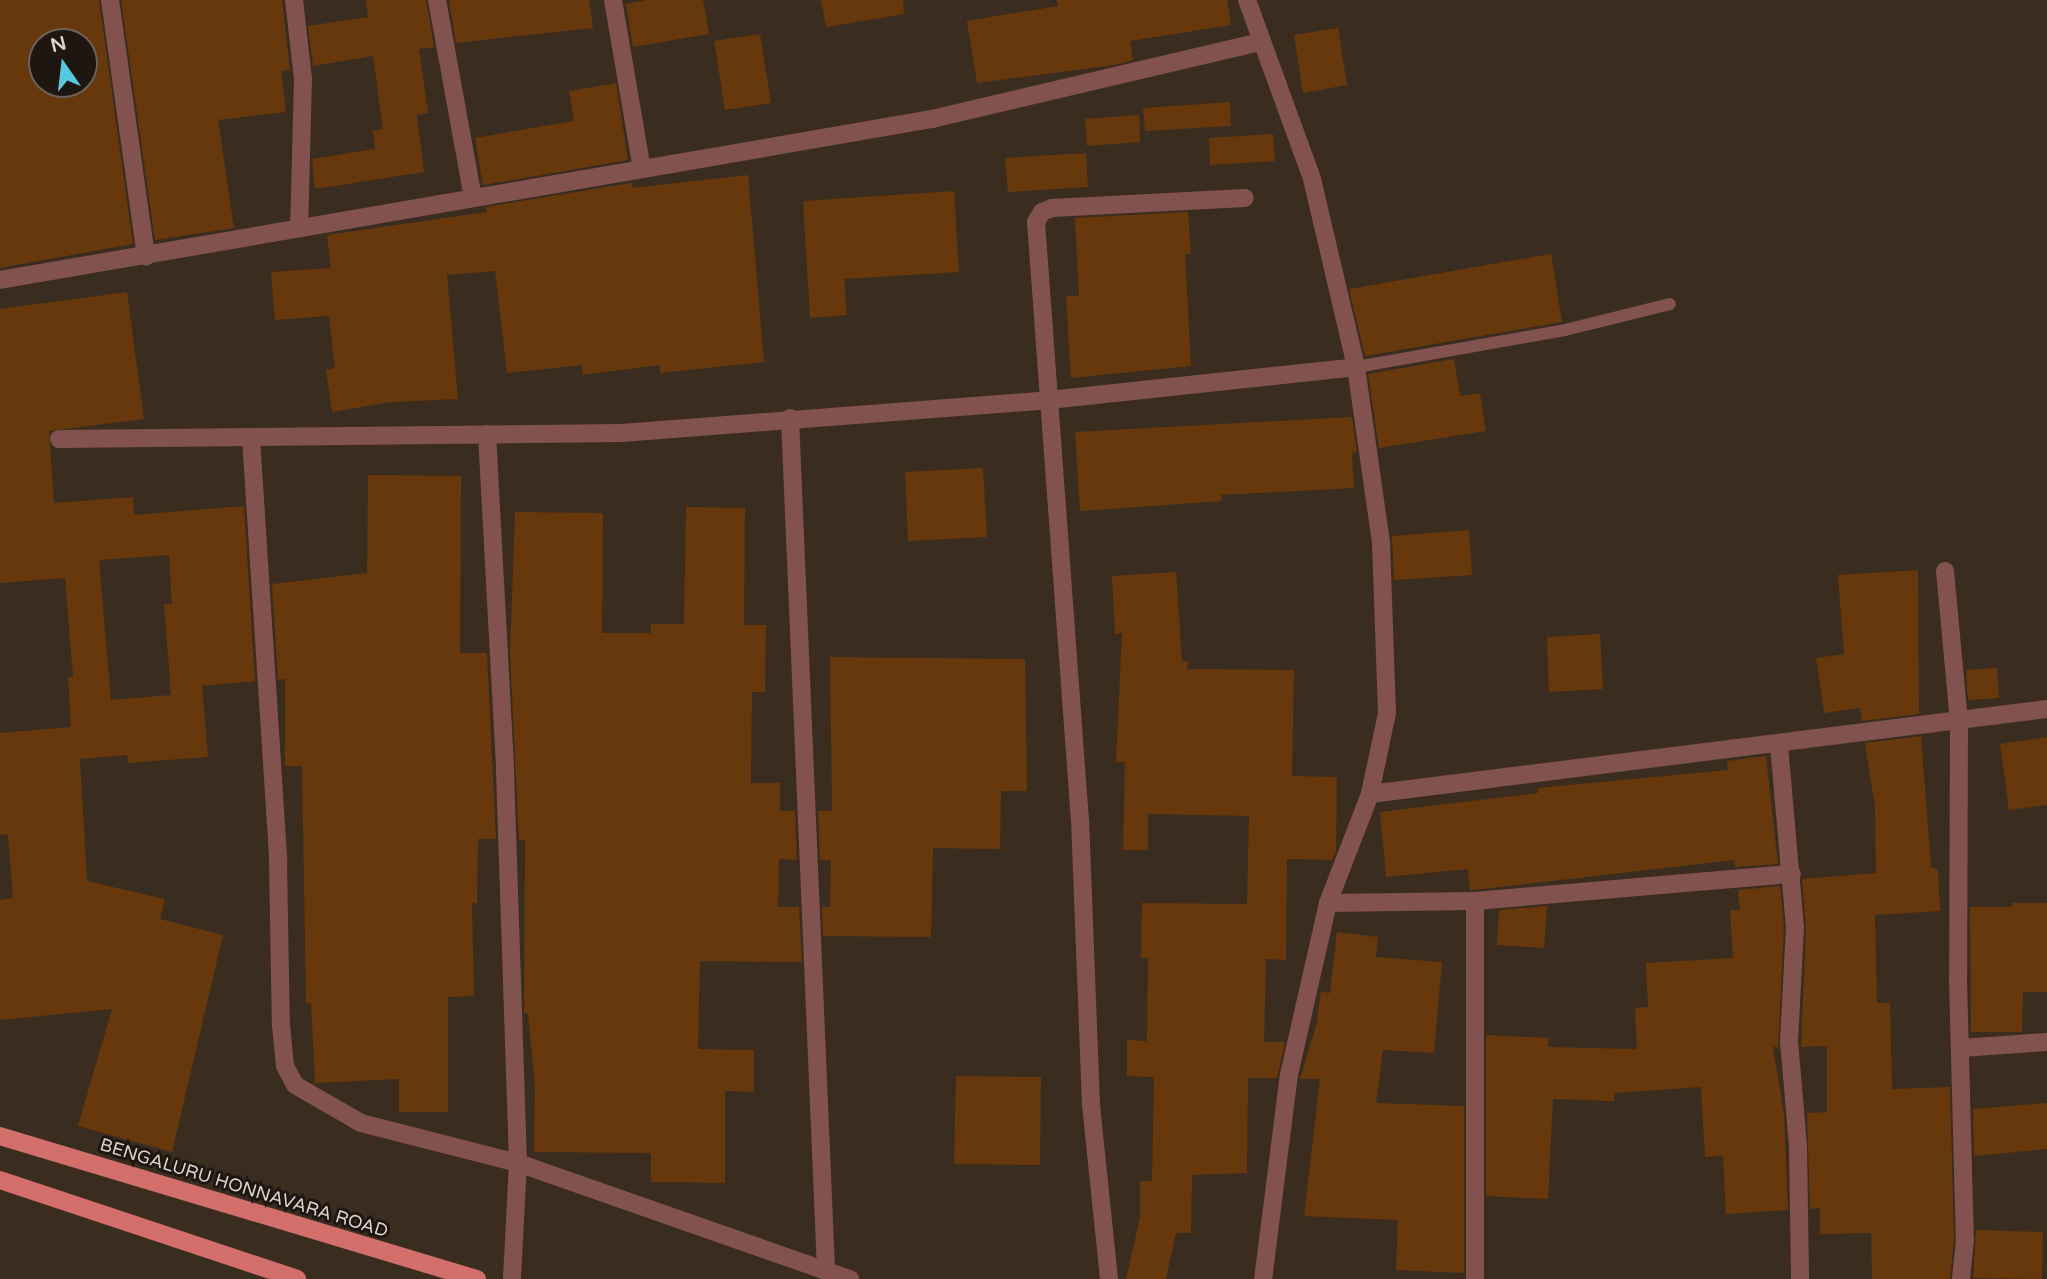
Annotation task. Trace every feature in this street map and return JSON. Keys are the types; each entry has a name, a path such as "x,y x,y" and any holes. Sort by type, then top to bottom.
{"main road":[{"name":"BENGALURU HONNAVARA ROAD","path":"0,1136 477,1279"},
{"path":"0,1180 270,1275 297,1279"}],"street":[{"path":"110,0 146,256"},
{"path":"294,0 303,79 299,228"},
{"path":"437,0 473,198"},
{"path":"613,0 642,169"},
{"path":"1247,0 1260,42 1312,179 1356,367 1381,542 1387,699 1370,794 1328,903 1289,1074 1264,1279"},
{"path":"0,280 932,119 1260,42"},
{"path":"1110,1279 1091,1105 1080,821 1037,222 1042,212 1245,198"},
{"path":"59,439 622,433 1049,400 1356,367"},
{"path":"790,418 826,1270"},
{"path":"487,434 503,730 518,1163 512,1279"},
{"path":"251,438 278,861 285,1066 295,1086 361,1123 518,1163 850,1279"},
{"path":"1945,571 1959,722 1965,1240 1961,1279"},
{"path":"1370,794 1779,746 2047,709"},
{"path":"1779,746 1795,926 1789,1041 1798,1147 1800,1279"},
{"path":"1328,903 1475,901 1792,874"},
{"path":"1475,901 1475,1279"},
{"path":"1961,1048 2047,1042"}],"lane":[{"path":"1356,367 1564,330 1670,304"}],"building":[{"path":"0,0 99,0 133,244 0,268"},
{"path":"121,0 282,0 290,70 281,71 286,112 218,120 234,228 155,240"},
{"path":"366,0 426,0 434,47 419,49 428,113 417,115 424,172 315,189 312,159 375,149 373,131 383,129 373,56 313,66 308,26 368,17"},
{"path":"449,0 589,0 593,28 456,43"},
{"path":"648,0 703,0 709,34 633,47 626,4"},
{"path":"821,0 903,0 904,14 826,27"},
{"path":"1057,0 1227,0 1231,25 1130,41 1133,60 1114,65 977,83 967,21 1058,6"},
{"path":"1338,28 1347,85 1303,93 1294,35"},
{"path":"760,34 771,103 725,110 714,41"},
{"path":"616,83 628,160 483,185 475,138 574,121 569,91"},
{"path":"1230,102 1231,126 1145,131 1143,108"},
{"path":"1139,115 1140,142 1087,146 1085,119"},
{"path":"1273,134 1275,161 1210,165 1209,138"},
{"path":"1086,153 1088,187 1008,192 1005,158"},
{"path":"748,175 764,362 660,373 659,365 583,375 582,365 507,373 495,271 447,275 458,399 391,402 332,412 326,370 335,368 329,316 275,320 271,272 331,268 327,235 487,212 486,207 631,183 632,188"},
{"path":"954,191 959,272 844,279 847,315 810,318 803,201"},
{"path":"1188,212 1191,254 1185,254 1191,366 1071,378 1066,296 1079,296 1075,218"},
{"path":"1551,254 1562,322 1365,356 1349,289"},
{"path":"127,292 144,419 49,431 54,503 133,497 134,515 244,506 255,681 202,686 208,757 128,763 127,755 80,759 87,881 165,899 160,919 223,935 172,1152 78,1126 112,1009 0,1020 0,900 13,898 8,834 0,835 0,733 71,727 68,677 73,677 65,578 0,583 0,309","holes":["169,555 172,604 164,604 171,695 111,700 99,560"]},
{"path":"1454,359 1460,396 1480,393 1486,431 1379,448 1368,374"},
{"path":"1352,417 1357,452 1352,453 1354,488 1221,495 1222,501 1080,511 1075,432"},
{"path":"983,468 987,537 908,541 905,472"},
{"path":"368,475 461,476 460,653 487,653 496,839 478,839 477,903 472,903 474,996 448,997 448,1112 399,1112 399,1079 315,1083 311,1003 306,1003 302,766 285,766 285,679 278,680 272,584 367,573"},
{"path":"686,507 745,508 744,625 766,625 765,692 752,692 751,783 780,783 780,811 795,811 797,860 779,859 778,907 799,907 802,962 700,961 698,1049 754,1050 754,1092 725,1091 725,1183 651,1182 651,1153 534,1152 535,1087 528,1013 524,1013 525,840 519,840 510,653 515,512 603,513 602,633 651,633 651,624 684,624"},
{"path":"1469,530 1472,575 1394,580 1392,536"},
{"path":"1918,570 1919,714 1862,721 1860,708 1824,713 1816,658 1844,654 1838,575"},
{"path":"1176,572 1182,661 1188,662 1187,669 1294,670 1292,776 1337,777 1336,851 1332,860 1287,859 1286,960 1266,959 1264,1042 1285,1042 1277,1078 1248,1078 1247,1173 1192,1175 1191,1233 1176,1233 1166,1279 1126,1279 1140,1218 1140,1181 1152,1181 1154,1077 1127,1076 1127,1040 1147,1041 1148,958 1141,958 1142,903 1247,904 1249,816 1148,814 1148,850 1123,850 1125,762 1116,762 1122,633 1115,634 1112,576"},
{"path":"1600,634 1603,689 1549,692 1547,637"},
{"path":"830,657 1025,659 1027,791 1001,791 1000,849 933,848 931,937 823,936 822,907 830,907 831,860 820,860 818,811 832,811"},
{"path":"1997,668 1999,698 1968,700 1966,670"},
{"path":"1921,736 1931,867 1938,870 1940,911 1875,915 1877,1003 1890,1003 1892,1089 1950,1087 1954,1240 1950,1279 1872,1279 1871,1233 1820,1234 1820,1208 1810,1209 1807,1113 1827,1112 1827,1046 1801,1047 1806,928 1802,879 1876,873 1875,806 1865,743"},
{"path":"2047,737 2047,805 2009,810 2000,744"},
{"path":"1766,756 1778,864 1735,867 1734,860 1474,890 1470,890 1468,869 1386,877 1380,812 1538,793 1538,788 1728,770 1727,761"},
{"path":"1780,886 1784,927 1778,1047 1773,1047 1784,1114 1788,1210 1726,1214 1723,1156 1705,1157 1701,1087 1614,1093 1614,1101 1553,1099 1548,1199 1486,1196 1486,1035 1548,1038 1548,1047 1637,1049 1635,1008 1648,1007 1646,963 1733,958 1730,910 1740,910 1738,890"},
{"path":"2012,903 2047,903 2047,992 2023,992 2022,1032 1971,1032 1970,907 2012,907"},
{"path":"1547,906 1544,948 1497,945 1499,910"},
{"path":"1337,932 1378,937 1376,957 1442,962 1434,1053 1383,1050 1376,1103 1464,1106 1464,1273 1396,1270 1398,1220 1304,1216 1320,1079 1300,1079 1316,1026 1321,992 1330,993"},
{"path":"956,1076 1041,1077 1040,1165 954,1164"},
{"path":"2047,1103 2047,1149 1974,1156 1973,1109"},
{"path":"1976,1230 2043,1232 2042,1279 1973,1278"}]}
